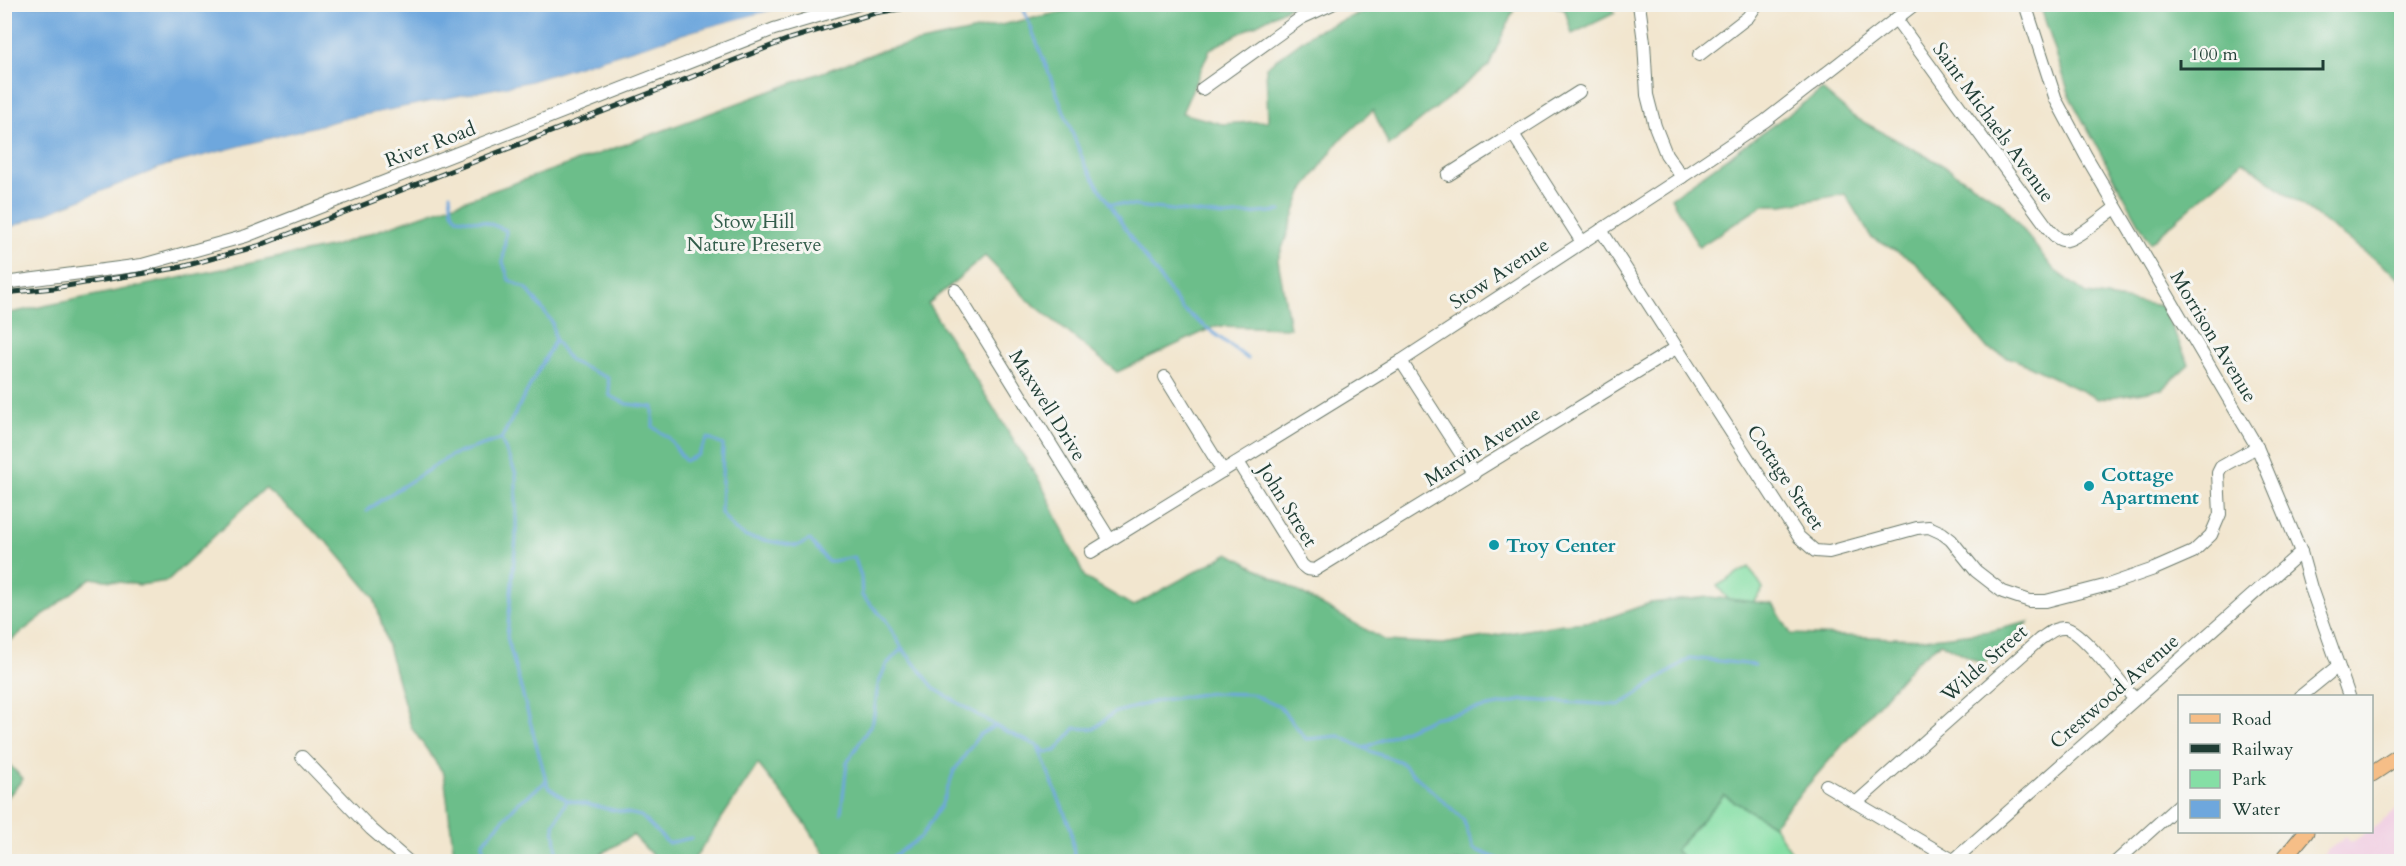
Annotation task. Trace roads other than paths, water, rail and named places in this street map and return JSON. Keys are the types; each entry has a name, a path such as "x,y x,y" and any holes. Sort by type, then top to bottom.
{"main road":[{"path":"2373,768 2402,754"},
{"path":"2281,861 2304,833"}],"street":[{"name":"River Road","path":"4,283 142,265 246,236 764,33 859,4"},
{"path":"1202,88 1301,18 1332,4"},
{"path":"1639,4 1647,95 1655,126 1666,154 1682,177"},
{"path":"1699,55 1748,17 1757,4"},
{"name":"Stow Avenue","path":"1091,552 1401,361 1682,177 1766,121 1915,4"},
{"name":"Morrison Avenue","path":"2025,4 2056,100 2115,208 2257,447 2301,552 2349,695"},
{"name":"Saint Michaels Avenue","path":"1896,20 2048,228 2059,239 2067,241 2115,208"},
{"path":"1448,175 1579,92"},
{"path":"1513,134 1582,242"},
{"name":"Cottage Street","path":"1601,230 1799,537 1815,551 1829,552 1917,528 1935,528 1951,540 1989,583 2003,592 2030,601 2067,596 2154,569 2193,552 2211,535 2220,514 2218,473 2221,467 2257,447"},
{"name":"Maxwell Drive","path":"955,290 1110,540"},
{"name":"Marvin Avenue","path":"1306,569 1320,569 1677,348"},
{"path":"1401,361 1474,474"},
{"path":"1165,377 1222,471"},
{"name":"John Street","path":"1238,462 1306,569"},
{"name":"Crestwood Avenue","path":"1955,861 2301,552"},
{"name":"Wilde Street","path":"1857,802 2040,639 2055,629 2067,628 2081,637 2134,699"},
{"path":"2302,695 2338,666"},
{"path":"302,757 371,829 409,861"},
{"path":"1826,784 1955,861"},
{"path":"2116,861 2178,806"}],"water":[{"path":"5,5 795,5 694,31 529,82 341,120 166,166 5,230"}],"waterway":[{"path":"1024,10 1085,165 1132,239 1182,309 1248,359"},
{"path":"450,194 452,211 457,218 485,222 506,230 503,262 509,280 527,289 552,322 555,340 570,361 608,378 610,396 627,404 653,407 653,427 669,438 685,461 698,455 707,438 723,445 721,513 734,529 746,537 797,546 810,540 828,562 854,557 861,576 862,596 885,619 902,648 935,689 1001,729 1038,746 1045,752 1056,751 1075,728 1094,729 1113,713 1161,700 1210,693 1251,694 1280,707 1306,739 1339,736 1372,752 1399,761 1463,819 1474,849 1505,862"},
{"path":"1109,203 1225,216 1281,211"},
{"path":"555,340 501,439 516,474 516,539 507,637 548,787 567,800 641,816 668,843 691,838"},
{"path":"367,511 452,455 501,439"},
{"path":"841,813 847,763 873,721 878,685 886,665 902,648"},
{"path":"1364,748 1433,718 1524,700 1620,705 1690,658 1755,665"},
{"path":"885,862 921,837 941,806 954,771 979,735 995,726"},
{"path":"1038,747 1071,829 1075,862"},
{"path":"483,862 483,842 518,803 547,781"},
{"path":"558,862 554,825 567,800"}],"railway":[{"path":"4,293 54,288 177,268 258,246 789,39 875,13 931,4"}],"place":[{"name":"Cottage Apartment","path":"2089,486"},
{"name":"Troy Center","path":"1494,545"}],"park label":[{"name":"Stow Hill Nature Preserve","path":"754,232"}]}
